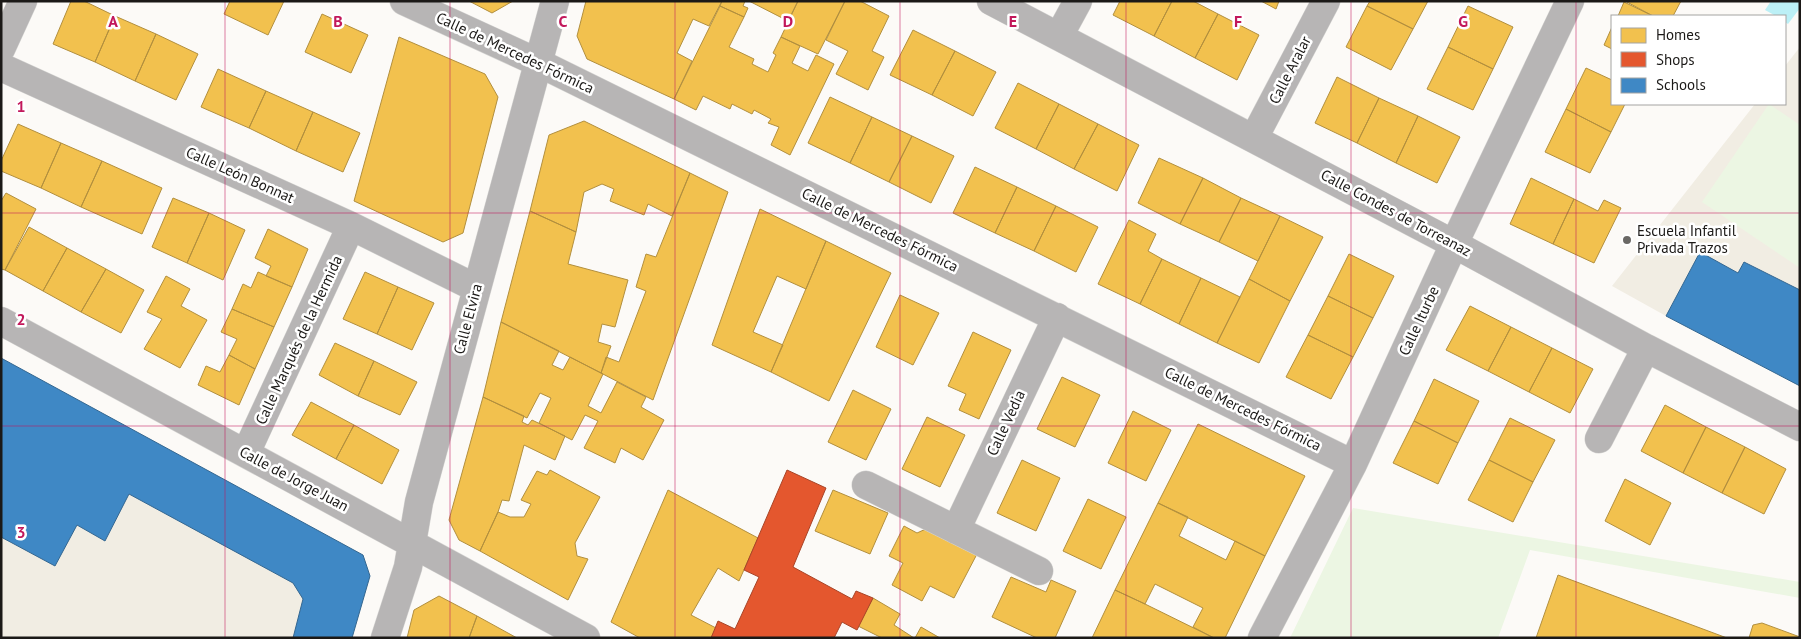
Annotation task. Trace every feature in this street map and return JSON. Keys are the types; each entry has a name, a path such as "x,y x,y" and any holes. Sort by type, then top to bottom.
{"street":[{"path":"1,49 23,1"},
{"name":"Calle de Mercedes Fórmica","path":"404,1 539,63 1353,464"},
{"name":"Calle Elvira","path":"384,638 408,567 419,502 555,1"},
{"name":"Calle Condes de Torreanaz","path":"992,1 1454,244 1646,348 1800,427"},
{"path":"1059,36 1078,1"},
{"name":"Calle Aralar","path":"1254,138 1326,1"},
{"name":"Calle Iturbe","path":"1262,638 1353,464 1454,244 1570,1"},
{"name":"Calle León Bonnat","path":"1,67 351,226 476,288"},
{"name":"Calle Marqués de la Hermida","path":"246,453 351,226"},
{"name":"Calle Vedia","path":"956,530 1057,317"},
{"name":"Calle de Jorge Juan","path":"1,321 586,638"},
{"path":"1599,439 1646,348"},
{"path":"866,485 1039,571"}],"shaded area":[{"path":"1800,47 1800,386 1612,286 1754,105 1786,105 1786,65"},
{"path":"1,358 363,555 370,576 352,638 1,638"}],"green space":[{"path":"1768,105 1800,125 1800,268 1702,202"},
{"path":"1353,508 1800,582 1800,598 1530,550 1498,638 1290,638"}],"water":[{"path":"1771,1 1800,1 1800,8 1788,24 1786,23 1786,15 1774,15 1765,10"}],"building: Homes":[{"path":"71,1 84,1 115,16 95,62 53,44"},
{"path":"230,1 284,1 268,35 224,14"},
{"path":"469,1 513,1 492,13"},
{"path":"586,1 722,1 709,26 693,19 677,53 692,61 674,99 587,59 577,36"},
{"path":"722,1 745,1 743,6 748,8 744,17 720,6"},
{"path":"749,1 798,1 788,21"},
{"path":"798,1 845,1 818,54 781,37"},
{"path":"845,1 860,1 889,16 872,51 884,57 868,90 836,74 848,51 826,40"},
{"path":"1120,1 1172,1 1154,36 1113,15"},
{"path":"1172,1 1193,1 1218,14 1195,58 1154,36"},
{"path":"1261,1 1279,1 1276,9"},
{"path":"1370,1 1428,1 1413,29 1367,6"},
{"path":"1625,1 1681,1 1674,15 1651,15"},
{"path":"1624,2 1651,15 1618,15"},
{"path":"720,6 744,17 729,47 754,59 752,64 768,72 776,55 773,53 781,37 800,46 792,63 808,71 816,55 834,64 790,155 771,145 779,127 768,123 771,119 754,110 752,114 732,104 730,109 703,96 696,110 674,99"},
{"path":"1367,6 1413,29 1391,70 1346,47"},
{"path":"1468,6 1513,27 1493,69 1448,47"},
{"path":"322,14 368,35 351,73 305,52"},
{"path":"1218,14 1259,35 1237,80 1195,58"},
{"path":"115,16 156,34 135,81 95,62"},
{"path":"1611,29 1611,48 1604,45"},
{"path":"913,30 955,51 932,95 890,75"},
{"path":"156,34 198,54 176,100 135,81"},
{"path":"399,37 485,74 498,97 463,233 443,242 354,201"},
{"path":"1448,47 1493,69 1473,110 1427,89"},
{"path":"955,51 996,72 973,116 932,95"},
{"path":"1586,68 1611,80 1611,105 1624,105 1611,132 1566,109"},
{"path":"218,69 266,91 249,128 201,107"},
{"path":"1337,77 1379,98 1357,143 1315,123"},
{"path":"1018,83 1059,104 1036,149 995,128"},
{"path":"266,91 313,112 296,151 249,128"},
{"path":"830,97 872,117 850,163 808,143"},
{"path":"1379,98 1418,116 1396,163 1357,143"},
{"path":"1059,104 1098,124 1074,169 1036,149"},
{"path":"1566,109 1611,132 1590,173 1545,152"},
{"path":"313,112 360,133 343,172 296,151"},
{"path":"1418,116 1460,137 1437,183 1396,163"},
{"path":"872,117 912,136 889,182 850,163"},
{"path":"584,121 690,173 672,216 648,204 644,215 610,201 614,189 602,184 584,192 576,232 530,211 549,135"},
{"path":"18,124 61,143 41,188 1,171 1,161"},
{"path":"1098,124 1139,145 1117,191 1074,169"},
{"path":"912,136 954,156 931,203 889,182"},
{"path":"61,143 102,161 81,207 41,188"},
{"path":"1159,158 1203,178 1180,224 1138,203"},
{"path":"102,161 162,188 142,234 81,207"},
{"path":"975,167 1017,187 995,233 953,213"},
{"path":"690,173 728,192 653,400 601,373 606,357 619,362 646,291 636,287 646,254 656,257"},
{"path":"1203,178 1241,198 1219,242 1180,224"},
{"path":"1531,178 1574,199 1553,244 1510,224"},
{"path":"1017,187 1056,206 1034,251 995,233"},
{"path":"6,193 36,209 5,270 1,269 1,201"},
{"path":"173,198 209,213 187,263 152,247"},
{"path":"1241,198 1280,216 1258,261 1219,242"},
{"path":"1574,199 1598,211 1604,200 1621,208 1594,263 1553,244"},
{"path":"1056,206 1098,227 1076,272 1034,251"},
{"path":"760,209 826,241 806,289 777,276 753,332 783,345 771,372 712,345"},
{"path":"530,211 576,232 568,264 628,280 615,327 602,324 598,342 611,346 601,373 501,322"},
{"path":"209,213 245,230 223,280 187,263"},
{"path":"1280,216 1323,237 1290,301 1249,279"},
{"path":"1129,220 1156,234 1148,251 1162,259 1140,304 1098,284"},
{"path":"29,227 67,248 43,291 5,270"},
{"path":"268,229 308,249 292,287 266,276 271,266 255,258"},
{"path":"826,241 891,273 829,401 771,372"},
{"path":"67,248 106,269 81,312 43,291"},
{"path":"1349,254 1394,276 1373,318 1328,296"},
{"path":"1162,259 1201,278 1179,324 1140,304"},
{"path":"106,269 144,290 121,333 81,312"},
{"path":"258,272 292,287 274,327 232,309 243,284 251,288"},
{"path":"365,272 398,287 377,334 343,319"},
{"path":"166,276 190,289 181,306 207,320 180,368 144,349 162,319 147,312"},
{"path":"1201,278 1240,297 1217,343 1179,324"},
{"path":"1249,279 1290,301 1259,363 1217,343"},
{"path":"398,287 434,303 412,350 377,334"},
{"path":"900,295 939,313 913,365 876,347"},
{"path":"1328,296 1373,318 1353,357 1308,335"},
{"path":"1470,306 1511,327 1488,371 1446,350"},
{"path":"232,309 274,327 255,369 229,355 237,339 221,332"},
{"path":"501,322 559,351 552,365 563,370 570,357 603,374 588,406 601,413 617,382 646,397 641,407 664,420 643,460 621,448 615,463 584,448 598,421 585,415 572,440 539,423 551,398 540,393 527,418 483,397"},
{"path":"1511,327 1552,348 1529,392 1488,371"},
{"path":"973,332 1011,350 979,419 959,410 966,394 948,386"},
{"path":"1308,335 1353,357 1331,399 1286,377"},
{"path":"335,343 374,361 358,396 319,375"},
{"path":"1552,348 1593,369 1570,413 1529,392"},
{"path":"229,355 255,369 239,405 198,385 206,366 220,372"},
{"path":"374,361 417,382 400,415 358,396"},
{"path":"1062,377 1100,395 1075,447 1037,429"},
{"path":"1434,379 1479,401 1458,443 1414,421"},
{"path":"853,390 891,409 866,460 828,442"},
{"path":"483,397 524,416 522,422 528,425 532,420 565,436 555,460 524,445 509,501 502,500 480,551 459,540 449,520"},
{"path":"311,402 354,425 336,459 292,435"},
{"path":"1665,405 1706,427 1683,473 1641,451"},
{"path":"1133,411 1171,430 1146,481 1108,463"},
{"path":"927,417 965,435 940,487 902,469"},
{"path":"1510,418 1555,440 1533,482 1489,460"},
{"path":"1414,421 1458,443 1438,484 1393,463"},
{"path":"1198,424 1305,476 1265,556 1158,503"},
{"path":"354,425 399,450 382,484 336,459"},
{"path":"1706,427 1745,447 1722,493 1683,473"},
{"path":"1745,447 1786,469 1764,514 1722,493"},
{"path":"1022,460 1060,478 1036,531 997,513"},
{"path":"1489,460 1533,482 1513,522 1468,500"},
{"path":"550,470 600,497 575,543 577,556 588,559 568,600 480,551 498,512 510,517 524,517 531,504 521,500 537,471 547,475"},
{"path":"1625,479 1671,503 1650,545 1605,521"},
{"path":"668,490 758,538 739,581 718,568 691,615 716,628 711,638 640,638 611,622"},
{"path":"833,490 888,513 870,554 815,531"},
{"path":"1088,499 1126,517 1101,569 1063,551"},
{"path":"1158,503 1188,517 1179,536 1226,560 1235,541 1265,556 1225,638 1214,638 1193,627 1203,608 1155,584 1145,604 1115,590"},
{"path":"904,526 917,533 928,528 977,554 954,598 930,586 922,601 892,585 903,563 889,556"},
{"path":"1558,575 1727,638 1536,638"},
{"path":"1011,577 1046,592 1051,580 1076,591 1055,638 1037,638 992,617"},
{"path":"1115,590 1145,604 1214,638 1092,638"},
{"path":"439,596 477,616 469,638 407,638 414,610"},
{"path":"873,598 900,614 894,625 914,638 882,638 858,626"},
{"path":"477,616 517,638 469,638"},
{"path":"1762,623 1800,638 1749,638 1753,625"},
{"path":"921,627 940,638 915,638"}],"building: Shops":[{"path":"787,470 826,488 793,567 852,599 856,591 873,598 857,630 842,622 834,638 711,638 718,621 735,629 759,577 744,570"}],"building: Schools":[{"path":"1700,252 1738,273 1744,262 1800,290 1800,386 1666,316"},
{"path":"1,358 363,555 370,576 352,638 293,638 303,599 293,583 129,494 105,541 77,525 55,566 1,537"}],"place":[{"name":"Escuela Infantil Privada Trazos","path":"1627,240"}]}
